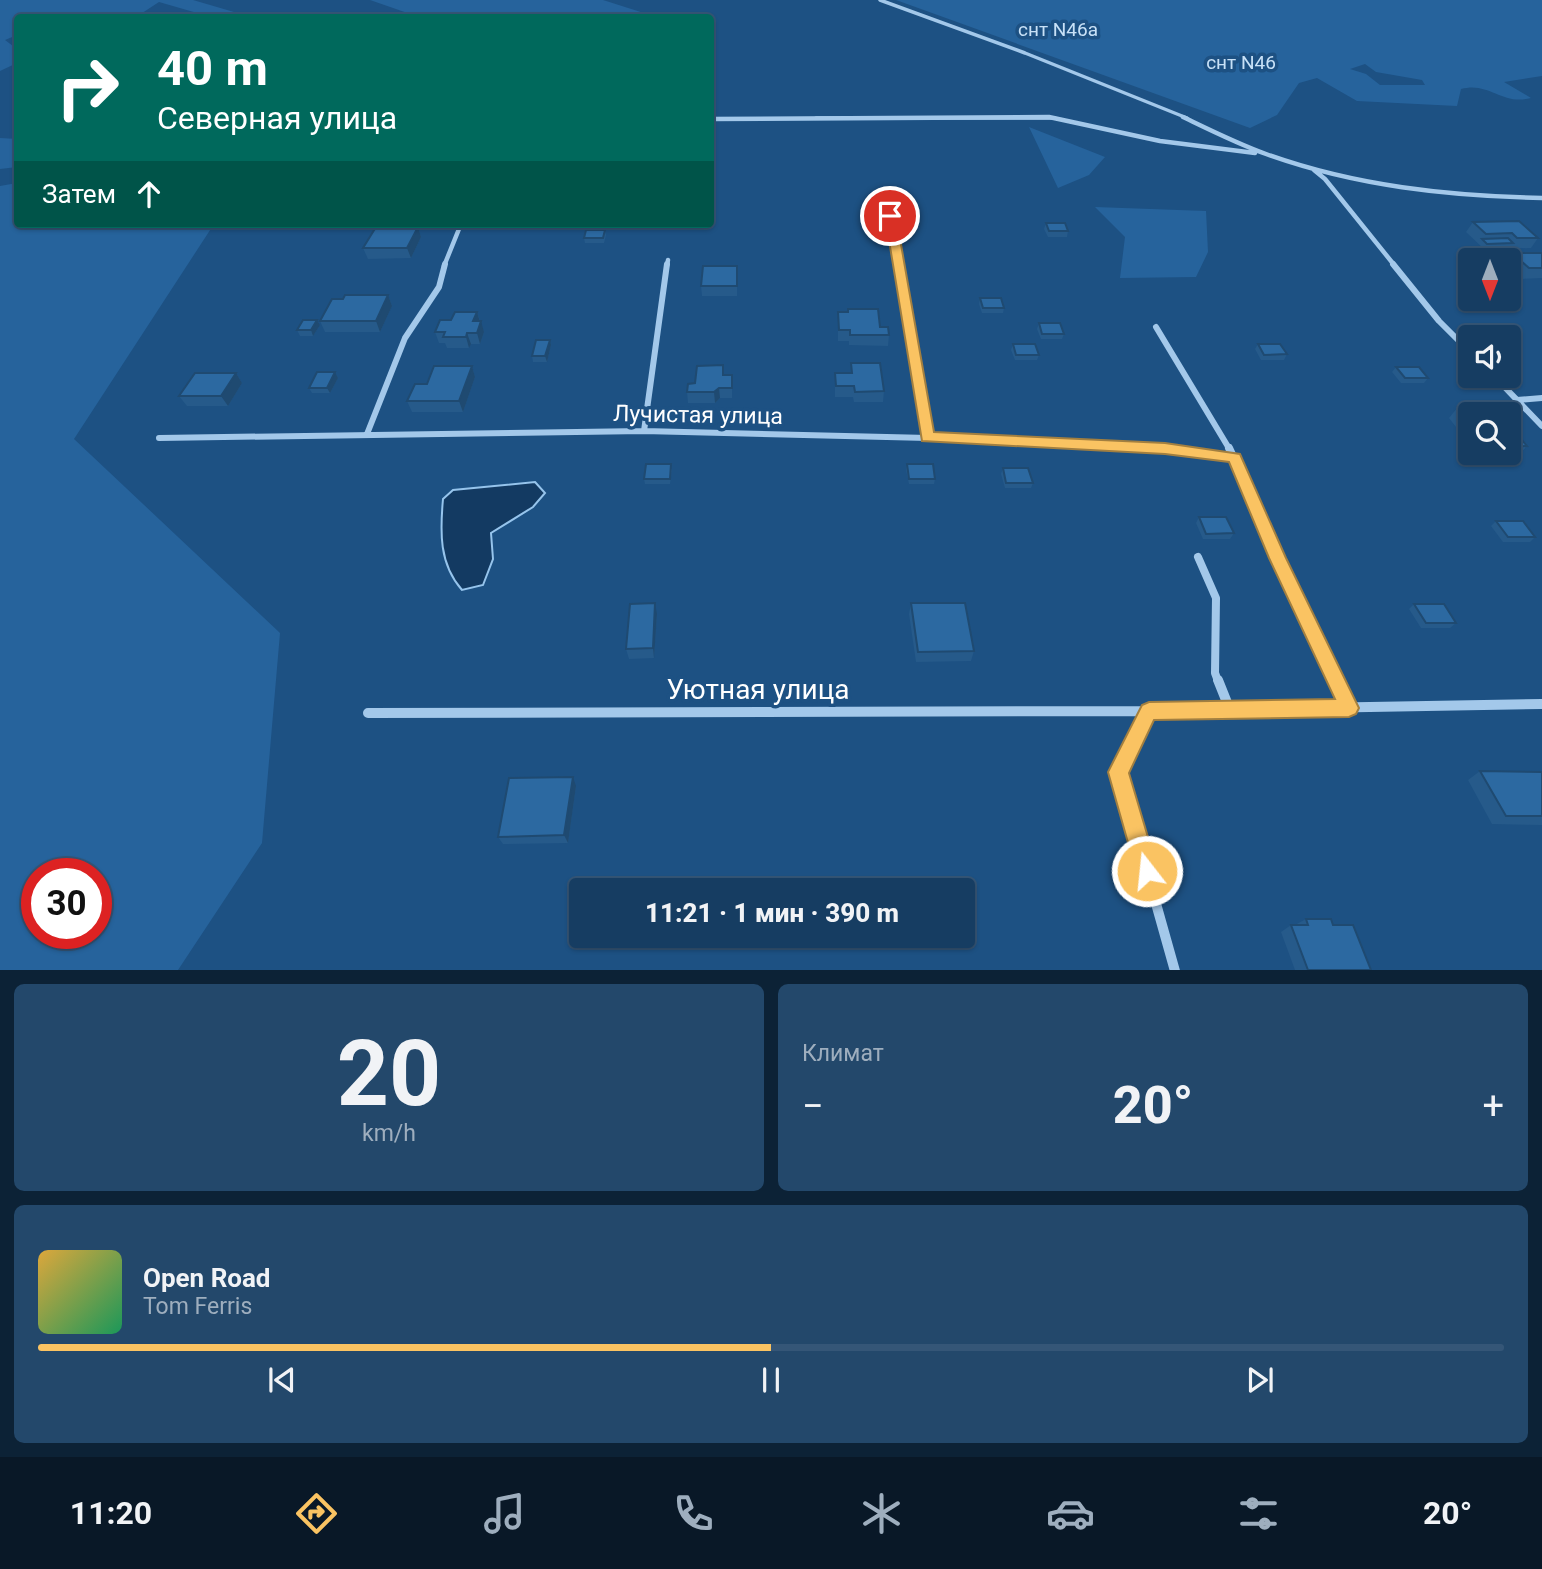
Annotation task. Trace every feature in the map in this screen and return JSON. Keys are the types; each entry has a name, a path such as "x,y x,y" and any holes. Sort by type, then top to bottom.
{"street":[{"path":"880,0 939,20 1169,111 1266,154 1366,181 1432,194 1542,198"},
{"path":"714,119 1049,117 1160,141 1266,154"},
{"path":"1310,167 1325,178 1439,321 1458,340"},
{"path":"890,216 928,438"},
{"path":"367,434 405,338 439,287 446,259 459,228"},
{"path":"644,431 668,260"},
{"path":"1156,327 1235,458 1278,558 1349,708"},
{"path":"1506,388 1542,426"},
{"path":"1517,400 1542,398"},
{"name":"Лучистая улица","path":"159,438 644,431 928,438 1165,449 1235,458"},
{"path":"1198,557 1216,598 1215,673 1230,710 1542,704"},
{"name":"Уютная улица","path":"368,713 1230,710"},
{"path":"1149,711 1119,772 1175,970"}],"green space":[{"path":"0,0 193,0 241,14 201,14 159,2 141,14 14,14 14,36 5,40 14,47 14,64 0,71"},
{"path":"370,0 603,0 647,14 410,14"},
{"name":"снт N46","path":"896,0 1542,0 1542,76 1504,82 1531,98 1512,99 1471,87 1461,89 1457,106 1357,101 1317,78 1299,83 1277,115 1250,128","holes":["1365,64 1376,72 1422,80 1425,85 1380,85 1366,74 1350,69"]},
{"path":"1029,127 1105,157 1089,175 1058,188"},
{"path":"0,138 14,139 14,167 0,169"},
{"path":"14,184 14,228 211,228 74,439 280,633 262,843 178,970 0,970 0,186"},
{"path":"1095,207 1206,211 1208,252 1196,277 1120,278 1125,237"}],"shaded area":[{"path":"535,482 545,493 533,507 491,533 493,559 483,585 462,590 454,580 445,558 441,523 443,499 453,490"}],"building":[{"path":"1519,221 1538,238 1517,238 1512,233 1486,234 1473,222"},
{"path":"1046,223 1065,223 1068,231 1049,231"},
{"path":"375,228 417,228 407,248 363,248"},
{"path":"586,230 605,230 603,238 584,238"},
{"path":"1508,238 1513,243 1487,244 1482,239"},
{"path":"1521,253 1542,253 1542,268 1529,268 1521,261"},
{"path":"703,266 737,266 737,286 701,286"},
{"path":"345,295 388,295 376,321 320,321 332,299 343,299"},
{"path":"980,298 1001,298 1004,308 983,308"},
{"path":"848,309 878,309 880,327 888,327 889,335 850,335 850,330 839,330 838,312 848,312"},
{"path":"455,312 477,312 473,321 481,321 477,333 467,333 466,337 443,337 445,332 435,332 440,320 451,320"},
{"path":"303,320 317,320 311,330 297,330"},
{"path":"1039,323 1060,323 1064,334 1042,334"},
{"path":"536,340 550,340 545,356 532,356"},
{"path":"1013,344 1035,344 1039,355 1016,355"},
{"path":"1258,344 1280,344 1287,354 1264,355"},
{"path":"851,363 880,363 884,391 855,392 854,386 836,386 835,373 852,373"},
{"path":"723,365 723,375 732,375 732,388 719,388 714,392 687,392 688,384 695,383 697,366"},
{"path":"434,366 472,366 459,401 407,401 415,384 427,384"},
{"path":"1396,367 1419,367 1428,378 1405,378"},
{"path":"317,372 335,372 327,388 309,388"},
{"path":"195,373 236,373 221,396 179,396"},
{"path":"646,464 671,464 670,479 644,479"},
{"path":"907,464 933,464 935,479 909,479"},
{"path":"1003,468 1028,468 1033,483 1006,483"},
{"path":"1199,517 1226,517 1234,533 1206,534"},
{"path":"1496,521 1523,521 1535,537 1508,537"},
{"path":"655,603 653,648 626,649 630,604"},
{"path":"911,603 965,603 974,651 918,652"},
{"path":"1414,604 1444,604 1456,623 1426,623"},
{"path":"1480,771 1542,772 1542,816 1506,816"},
{"path":"573,777 564,835 498,837 509,778"},
{"path":"1306,919 1331,919 1333,925 1353,925 1371,970 1308,970 1291,925 1308,925"}],"route":[{"path":"890,216 928,438 1197,451 1235,458 1278,558 1349,708 1149,711 1119,772 1147,871"}],"park label":[{"name":"снт N46а","path":"1058,29"}]}
